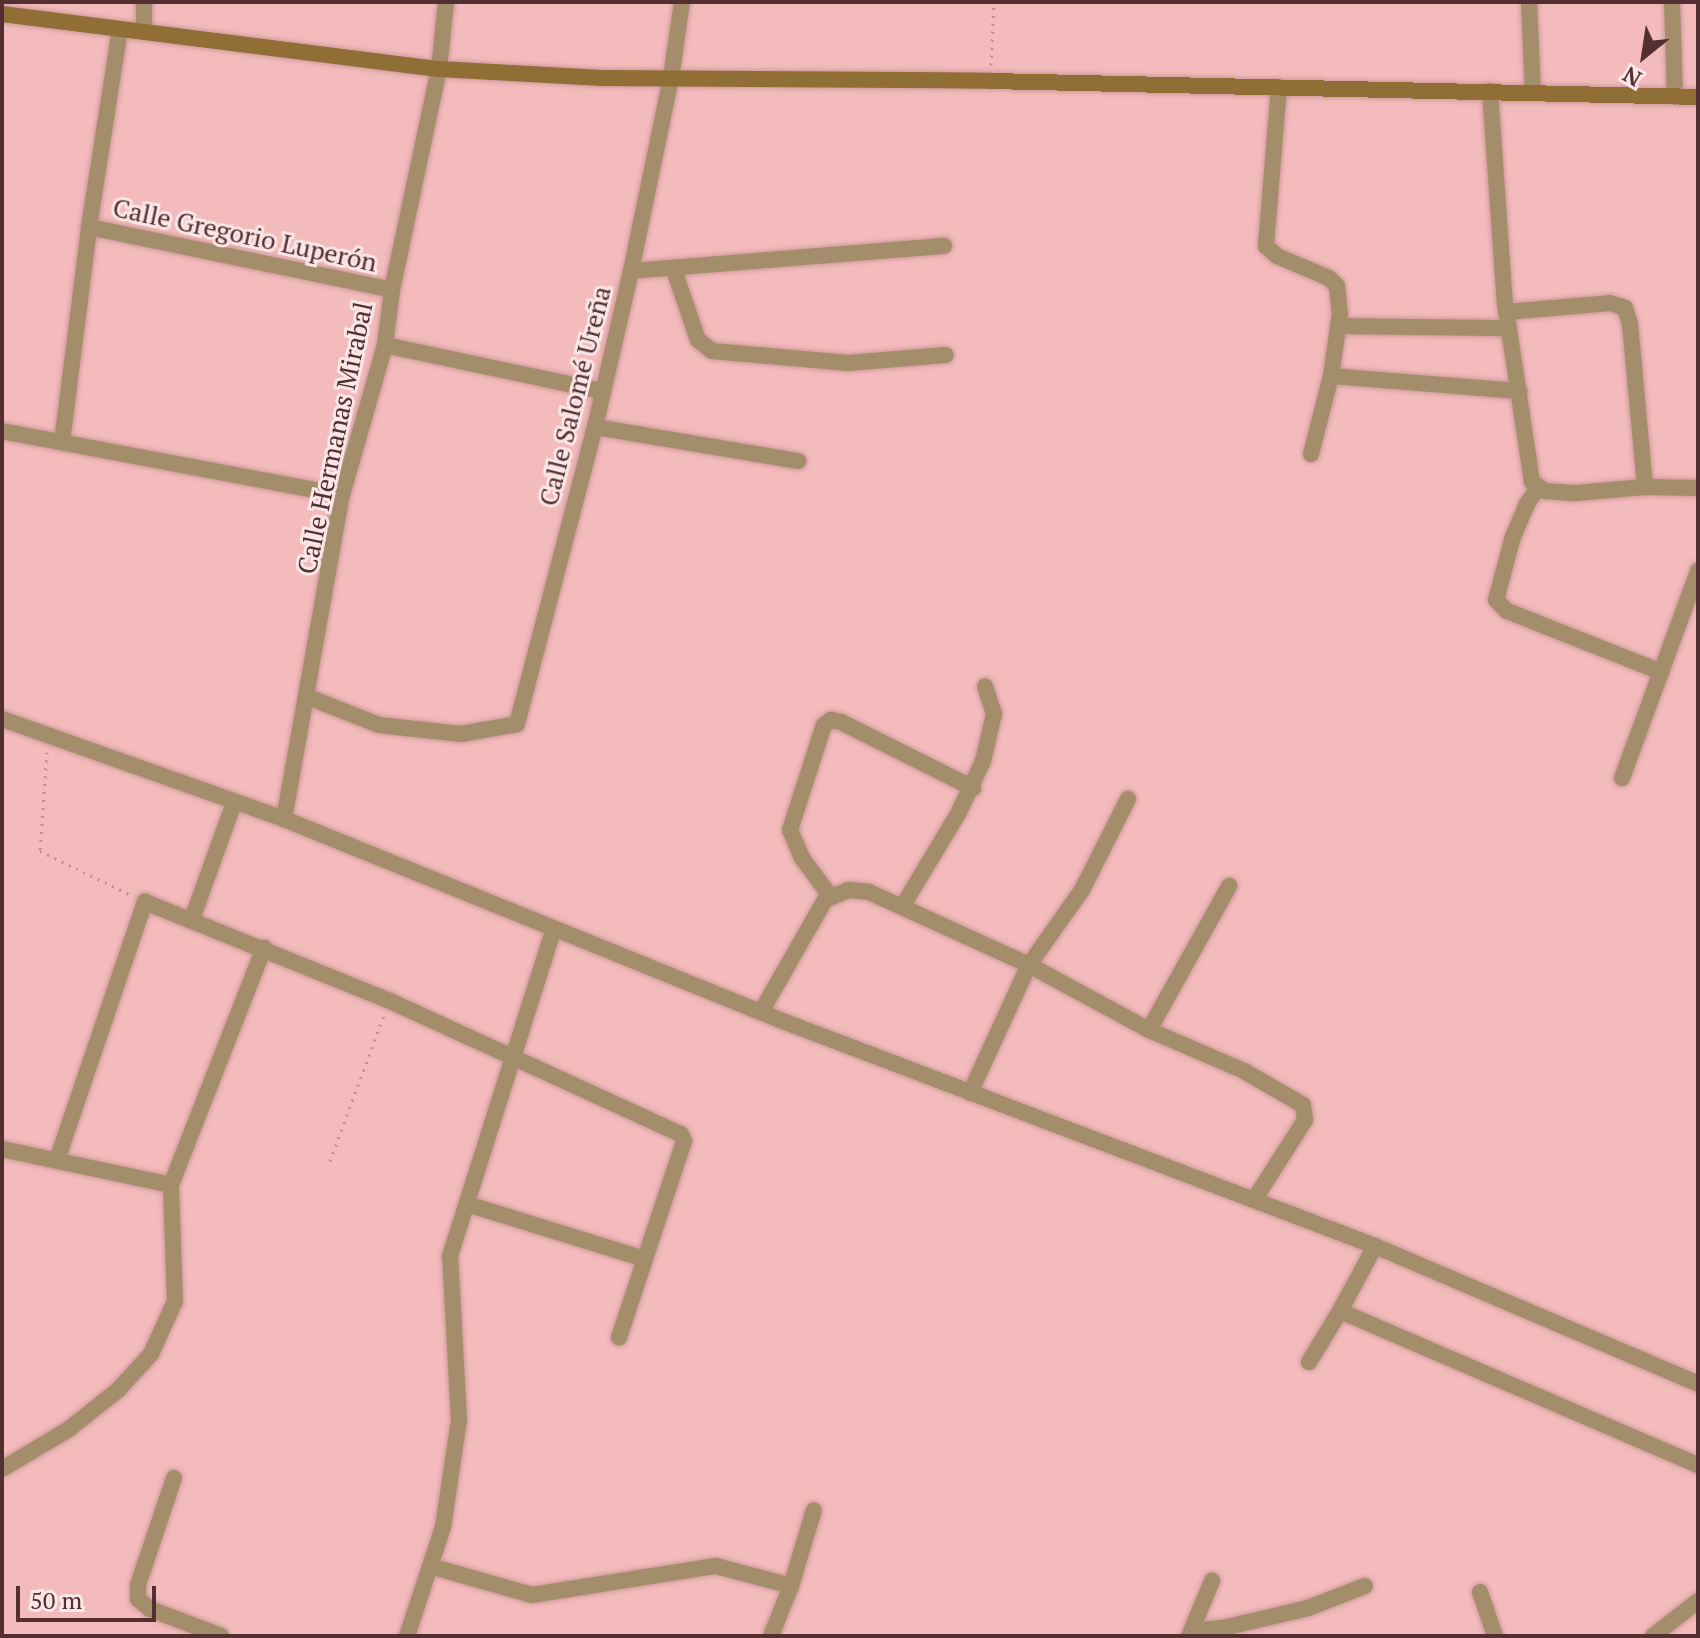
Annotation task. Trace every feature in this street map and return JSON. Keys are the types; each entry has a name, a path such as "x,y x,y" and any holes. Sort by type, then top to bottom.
{"street":[{"path":"144,2 144,32"},
{"name":"Calle Hermanas Mirabal","path":"284,819 342,495 385,345 392,290 439,69 446,2"},
{"name":"Calle Salomé Ureña","path":"308,697 379,725 461,734 517,724 595,427 631,271 671,78 682,2"},
{"path":"1529,2 1533,92"},
{"path":"1672,2 1675,97"},
{"path":"2,14 439,69 671,78 990,81 1698,97"},
{"path":"62,442 89,227 120,29"},
{"path":"1279,87 1266,246 1277,256 1329,278 1340,295 1331,376 1311,454"},
{"path":"1490,91 1508,320 1532,482 1538,488 1576,493 1645,487 1698,488"},
{"name":"Calle Gregorio Luperón","path":"89,227 392,290"},
{"path":"631,271 674,270 944,246"},
{"path":"674,270 698,340 712,351 848,363 946,355"},
{"path":"1338,326 1508,320 1610,303 1625,308 1630,324 1645,487"},
{"path":"385,345 601,391"},
{"path":"1331,376 1519,391"},
{"path":"595,427 798,461"},
{"path":"2,431 342,495"},
{"path":"1538,488 1527,504 1512,540 1496,600 1507,611 1661,672"},
{"path":"1622,778 1698,571"},
{"path":"902,907 973,788 991,736 994,714 985,686"},
{"path":"2,719 284,819 761,1012 1375,1246 1698,1384"},
{"path":"831,897 802,858 790,830 824,725 831,720 841,722 973,788"},
{"path":"970,1093 1029,965 1082,890 1128,799"},
{"path":"192,919 234,803"},
{"path":"1149,1030 1229,886"},
{"path":"761,1012 820,906 848,890 869,892 1029,965 1149,1030 1244,1071 1303,1105 1305,1120 1254,1200"},
{"path":"57,1160 145,902 390,1001 681,1134 684,1141 619,1338"},
{"path":"407,1636 443,1527 459,1420 450,1256 554,929"},
{"path":"2,1469 69,1429 118,1390 151,1354 175,1301 171,1185 264,948"},
{"path":"2,1149 171,1185"},
{"path":"467,1204 645,1259"},
{"path":"1309,1362 1375,1246"},
{"path":"1340,1311 1698,1465"},
{"path":"174,1478 138,1585 138,1599 150,1609 221,1636"},
{"path":"771,1636 791,1586 814,1510"},
{"path":"430,1566 532,1595 716,1566 791,1586"},
{"path":"1190,1633 1212,1581"},
{"path":"1190,1633 1308,1608 1365,1586"},
{"path":"1480,1592 1495,1636"},
{"path":"1653,1636 1698,1601"}],"path":[{"path":"990,81 994,2"},
{"path":"49,736 40,851 145,902"},
{"path":"330,1161 390,1001"}]}
